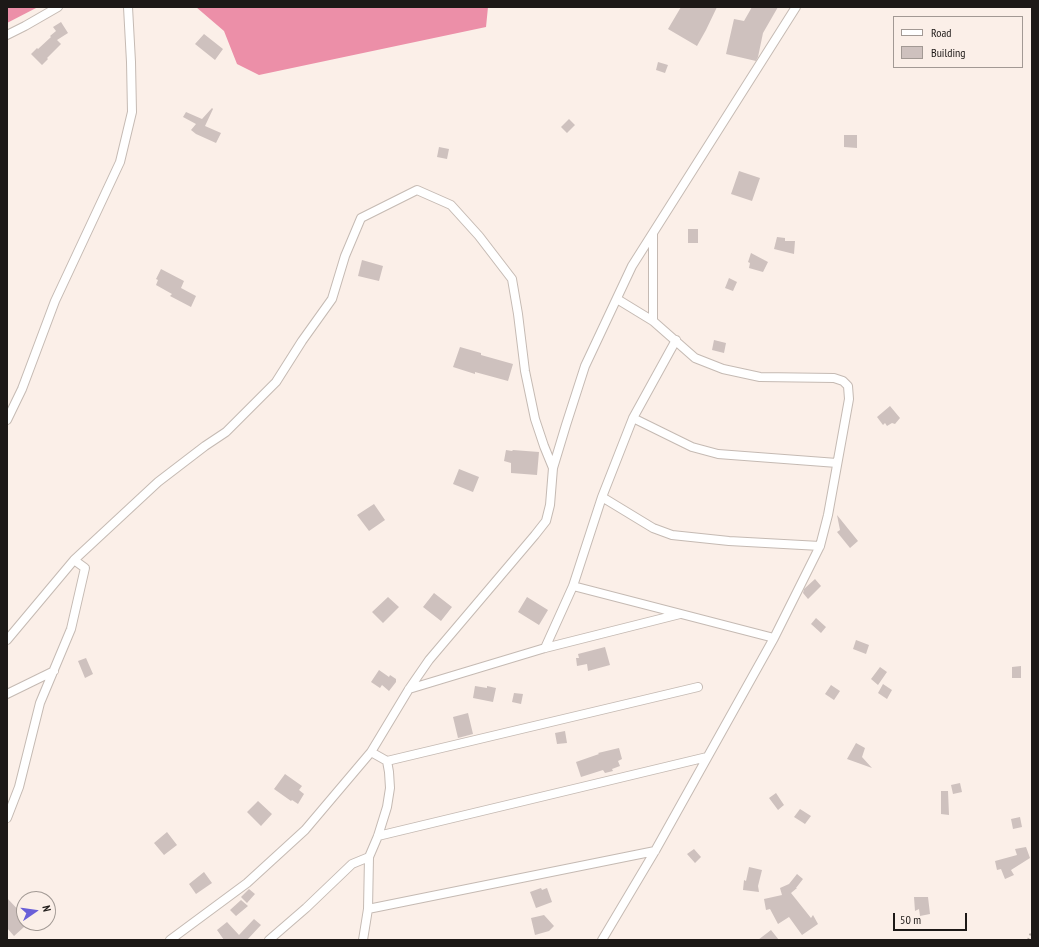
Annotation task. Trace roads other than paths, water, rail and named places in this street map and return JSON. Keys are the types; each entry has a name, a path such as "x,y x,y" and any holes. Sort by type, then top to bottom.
{"street":[{"path":"7,35 58,7"},
{"path":"7,420 22,390 56,301 120,162 132,112 128,7"},
{"path":"170,940 247,883 305,830 371,752 429,660 546,520 550,505 553,468 585,366 632,266 796,7"},
{"path":"7,640 74,560 158,482 226,432 276,382 302,341 332,299 345,256 361,218 417,190 451,205 479,236 512,279 525,371 535,419 553,468"},
{"path":"653,234 653,321"},
{"path":"602,940 708,758 774,638 820,546 828,516 849,399 848,386 843,381 834,378 760,377 723,369 695,358 653,321 617,299"},
{"path":"545,648 573,586 602,497 633,418 676,340"},
{"path":"633,418 692,447 718,454 838,463"},
{"path":"602,497 653,528 672,535 729,541 820,546"},
{"path":"7,818 19,787 40,703 71,629 85,568 74,560"},
{"path":"573,586 774,638"},
{"path":"410,689 545,648 680,614"},
{"path":"7,694 54,671"},
{"path":"371,752 387,761 698,687"},
{"path":"378,836 708,758"},
{"path":"363,940 368,909 369,857 378,836 387,807 390,788 387,761"},
{"path":"368,909 655,851"},
{"path":"269,940 306,908 352,864 369,857"}]}
